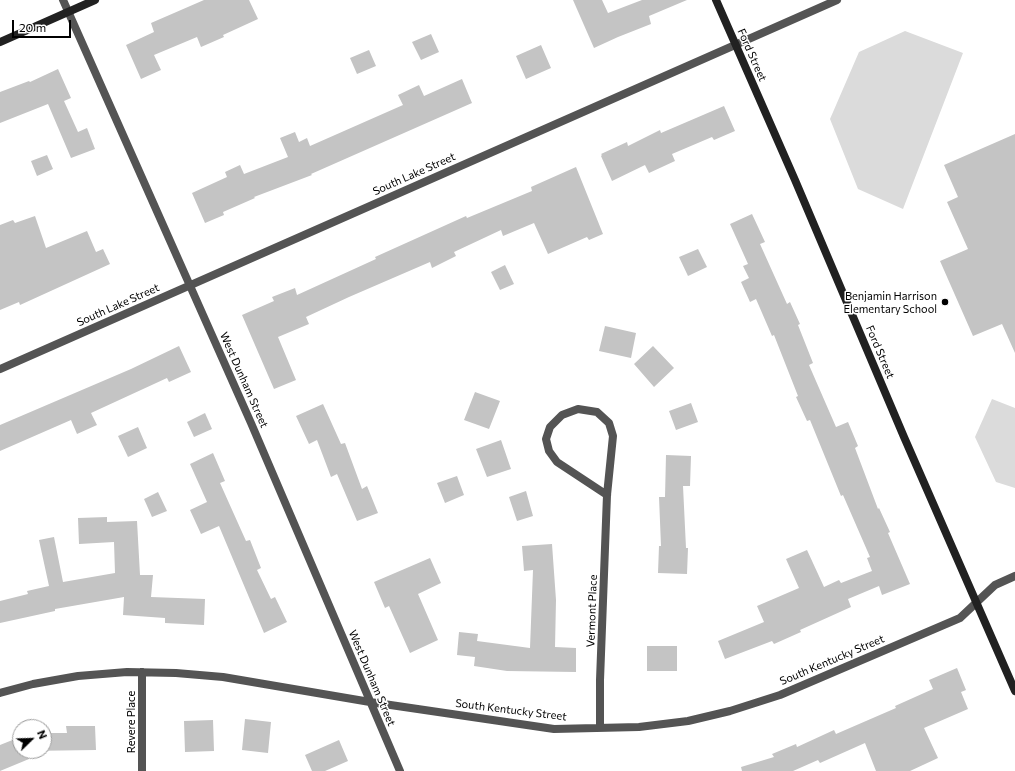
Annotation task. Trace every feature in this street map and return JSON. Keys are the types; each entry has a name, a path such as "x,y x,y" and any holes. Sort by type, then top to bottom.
{"street":[{"name":"West Dunham Street","path":"63,0 254,430 400,771"},
{"path":"0,42 95,0"},
{"name":"Ford Street","path":"716,0 1015,691"},
{"name":"South Lake Street","path":"0,369 837,0"},
{"name":"Vermont Place","path":"600,728 600,680 607,495 613,436 609,422 597,412 578,409 562,415 550,427 546,439 550,451 557,462 607,495"},
{"name":"South Kentucky Street","path":"0,693 33,684 78,676 142,672 176,673 222,677 370,702 554,729 639,727 688,721 730,711 772,697 960,618 994,585 1015,576"},
{"name":"Revere Place","path":"142,672 142,771"}],"shaded area":[{"path":"905,31 963,53 903,209 858,189 830,119 859,52"},
{"path":"992,399 1015,408 1015,488 996,482 975,437"}],"building":[{"path":"204,0 249,0 258,19 201,47 197,37 154,55 161,70 141,79 126,45 154,32 151,23"},
{"path":"573,0 602,0 608,13 642,0 687,0 649,16 651,24 594,48"},
{"path":"431,34 439,52 421,60 412,42"},
{"path":"541,45 551,68 526,79 516,56"},
{"path":"369,50 376,66 357,74 350,58"},
{"path":"58,69 71,98 64,101 78,132 87,128 95,149 71,158 48,104 0,123 0,92 29,81 30,82"},
{"path":"462,79 472,103 311,174 312,175 254,197 255,198 223,212 224,215 205,223 192,193 227,177 225,172 240,165 244,174 288,157 280,138 295,132 299,142 307,138 310,146 403,105 398,95 419,85 424,96"},
{"path":"724,106 735,131 714,140 712,137 672,154 675,161 649,173 645,165 612,181 601,154 627,142 628,146 660,130 661,133"},
{"path":"1015,134 1015,353 1002,324 973,336 940,261 968,249 947,202 958,197 944,165"},
{"path":"47,155 53,169 37,176 31,161"},
{"path":"576,167 603,234 589,240 587,237 548,254 534,223 503,236 501,230 454,252 456,256 432,268 430,262 306,317 309,324 278,337 296,380 274,389 242,315 274,301 272,297 295,288 297,295 376,259 375,257 466,216 467,218 532,191 531,187"},
{"path":"752,214 765,242 760,244 787,304 790,302 800,324 798,325 813,363 809,365 836,427 848,422 858,446 855,448 878,509 879,508 890,532 888,533 910,584 882,595 879,586 848,599 851,607 800,630 801,632 774,644 772,641 725,659 718,641 764,622 757,606 799,588 786,559 807,550 824,587 839,580 841,583 872,571 867,558 870,557 843,495 841,496 810,420 807,421 796,397 798,396 774,335 772,336 756,299 750,302 741,282 749,278 743,266 748,264 730,224"},
{"path":"35,216 46,248 87,231 96,252 103,249 110,264 20,305 19,302 0,310 0,225 13,220 15,223"},
{"path":"698,249 707,267 688,276 679,257"},
{"path":"505,265 514,284 500,290 491,272"},
{"path":"605,326 636,333 631,358 599,351"},
{"path":"179,346 191,372 169,382 167,378 91,413 97,425 77,434 71,420 0,451 0,425 131,369"},
{"path":"653,346 674,368 654,387 634,364"},
{"path":"475,392 500,401 489,429 464,420"},
{"path":"691,403 698,422 676,430 669,411"},
{"path":"323,404 341,444 345,443 362,489 367,486 378,513 357,521 337,474 331,477 317,440 309,444 296,416"},
{"path":"205,413 212,429 194,437 187,422"},
{"path":"138,427 147,448 128,457 118,436"},
{"path":"501,440 511,469 487,477 476,449"},
{"path":"213,453 225,481 220,483 246,541 250,540 261,568 257,570 271,599 275,597 287,622 264,633 219,526 201,534 190,510 207,502 190,464"},
{"path":"666,455 691,456 690,486 683,486 686,548 688,548 687,574 658,573 659,546 661,546 659,497 665,497"},
{"path":"457,476 464,495 445,503 437,483"},
{"path":"526,491 533,516 517,521 509,497"},
{"path":"158,492 167,511 152,517 144,499"},
{"path":"107,517 107,522 137,521 140,575 153,575 151,597 205,599 204,625 165,623 165,618 123,615 124,597 55,609 55,611 0,623 0,601 28,594 27,591 49,586 39,540 54,537 63,582 115,573 114,542 79,544 78,518"},
{"path":"552,544 556,600 555,647 576,648 576,672 507,671 474,666 475,657 457,655 459,632 478,634 477,641 530,648 533,570 524,571 522,546"},
{"path":"430,558 441,583 418,594 438,640 410,653 389,606 385,608 374,582"},
{"path":"647,646 677,646 677,671 647,671"},
{"path":"957,668 966,690 961,692 968,709 924,728 938,758 910,771 876,771 865,743 820,763 818,760 793,771 742,771 741,767 774,757 772,754 796,744 797,747 834,730 836,734 896,708 895,706 933,689 929,680"},
{"path":"245,719 271,722 268,753 242,750"},
{"path":"213,720 214,751 185,752 184,721"},
{"path":"66,726 95,726 96,750 52,751 52,733 67,733"},
{"path":"12,740 12,759 29,759 0,771 0,745"},
{"path":"339,740 348,761 325,771 312,771 305,755"}],"place":[{"name":"Benjamin Harrison Elementary School","path":"945,302"}]}
